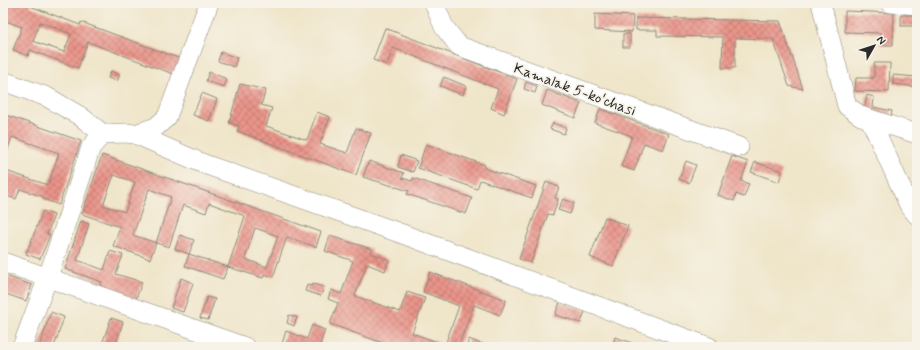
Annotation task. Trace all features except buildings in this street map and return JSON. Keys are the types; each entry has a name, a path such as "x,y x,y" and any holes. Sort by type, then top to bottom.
{"street":[{"path":"135,134 156,127 167,117 209,3"},
{"name":"Kamalak 5-koʻchasi","path":"434,3 444,27 459,46 739,147"},
{"path":"821,3 847,106 854,113 917,134"},
{"path":"890,3 917,5"},
{"path":"3,81 47,97 80,116 103,134 135,134 204,164 404,234 709,347"},
{"path":"870,119 909,205 917,215"},
{"path":"22,347 48,277 86,160 91,147 103,134"},
{"path":"3,262 244,347"}]}
